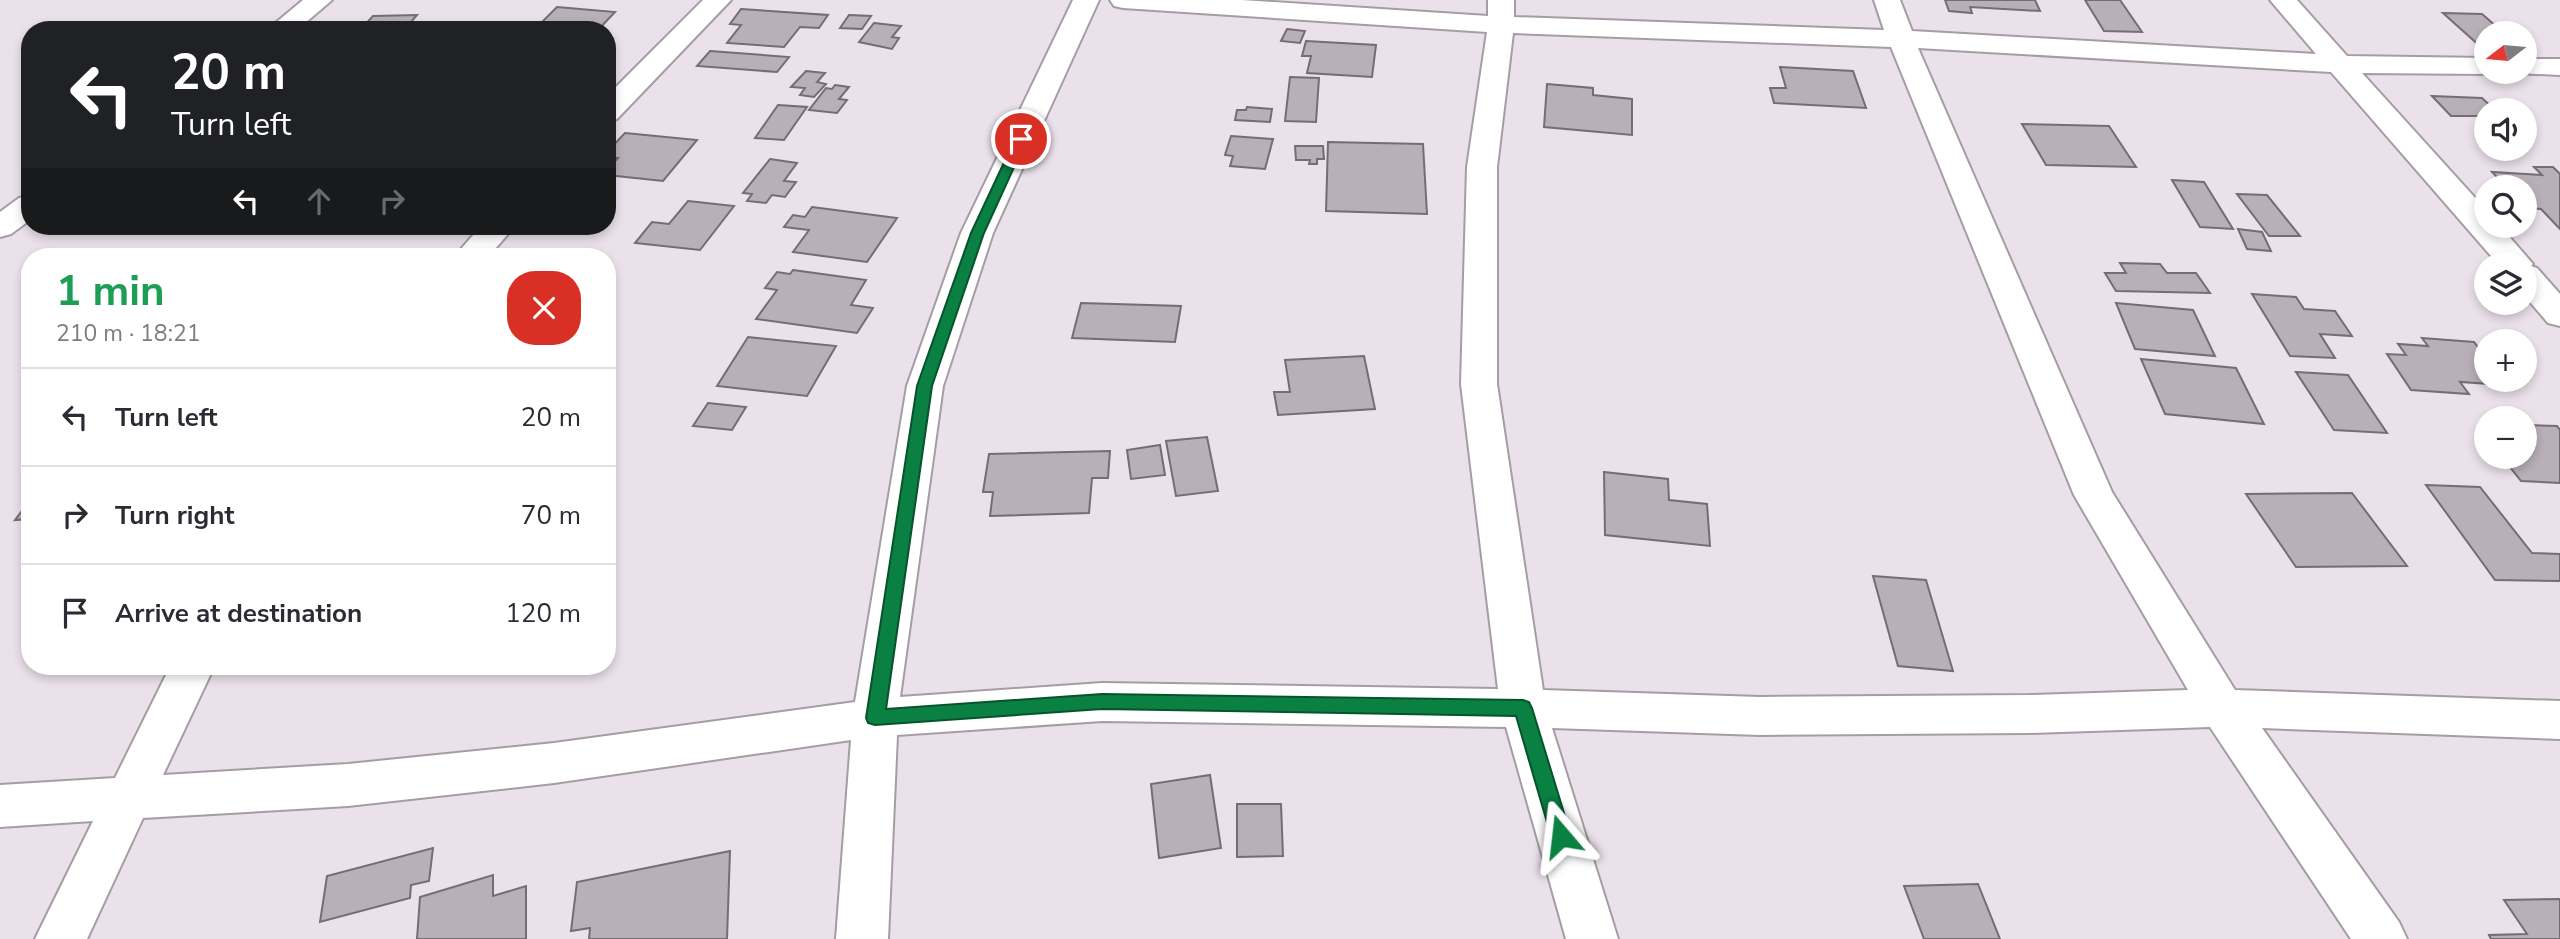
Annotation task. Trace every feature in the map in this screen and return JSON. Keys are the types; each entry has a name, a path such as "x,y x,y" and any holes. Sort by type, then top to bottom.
{"street":[{"path":"292,21 319,0"},
{"path":"616,104 718,0"},
{"path":"862,939 875,718 925,386 977,233 1086,0"},
{"path":"1123,0 1501,12 1900,39 2342,64 2474,66"},
{"path":"1886,0 1900,39 2094,495 2222,708 2381,939"},
{"path":"2283,0 2506,252"},
{"path":"1501,12 1482,167 1479,384 1523,708 1592,939"},
{"path":"2538,67 2560,67"},
{"path":"0,227 21,212"},
{"path":"478,248 491,235"},
{"path":"2537,289 2560,315"},
{"path":"61,939 188,675"},
{"path":"0,806 348,785 554,763 875,718 1102,702 1523,708 1760,716 2029,714 2222,708 2560,720"}],"building":[{"path":"1945,0 2035,0 2040,11 1970,7 1972,13 1949,11"},
{"path":"2085,0 2120,0 2142,32 2104,31"},
{"path":"557,7 615,12 606,21 543,21"},
{"path":"741,9 828,15 819,28 800,27 784,47 727,43 741,25 730,24"},
{"path":"2443,13 2482,14 2490,21 2474,21 2474,41"},
{"path":"417,15 412,21 368,21 373,16"},
{"path":"849,15 871,16 862,29 840,28"},
{"path":"874,23 901,26 892,37 899,38 892,49 859,42"},
{"path":"1287,29 1305,31 1300,43 1281,41"},
{"path":"1306,41 1376,45 1372,77 1307,73 1311,56 1302,56"},
{"path":"710,51 789,57 777,72 697,66"},
{"path":"1780,67 1853,71 1866,108 1774,103 1770,88 1786,88"},
{"path":"806,71 825,73 817,82 826,84 814,97 800,95 805,88 791,87"},
{"path":"1290,77 1319,78 1316,122 1285,121"},
{"path":"1547,84 1593,88 1593,95 1632,99 1632,135 1544,127"},
{"path":"835,85 849,87 839,99 847,100 837,113 809,110 826,88 832,89"},
{"path":"2432,96 2482,98 2474,98 2474,116 2451,116"},
{"path":"778,105 807,107 784,140 755,138"},
{"path":"1247,107 1272,109 1270,122 1235,120 1237,110 1246,110"},
{"path":"2022,124 2109,126 2136,167 2046,165"},
{"path":"625,133 697,140 663,181 616,176 616,142"},
{"path":"1231,136 1273,139 1265,169 1230,166 1233,156 1225,155"},
{"path":"1328,142 1423,144 1427,214 1326,211"},
{"path":"1295,146 1323,146 1324,159 1317,159 1317,164 1309,164 1310,160 1296,160"},
{"path":"770,159 797,163 784,181 796,182 785,197 772,195 766,203 747,201 752,194 743,193"},
{"path":"2534,167 2553,167 2560,174 2560,229 2541,209 2537,209 2537,175 2495,175 2492,172 2542,175"},
{"path":"2172,180 2204,182 2233,229 2200,227"},
{"path":"2237,194 2267,195 2300,236 2269,236"},
{"path":"688,201 734,206 700,250 635,243 652,222 669,224"},
{"path":"812,207 897,218 867,262 793,252 809,230 784,227 793,215 805,217"},
{"path":"2238,229 2262,232 2271,251 2247,249"},
{"path":"2120,263 2160,264 2167,273 2196,273 2210,293 2116,291 2105,273 2126,273"},
{"path":"793,270 866,280 851,305 873,308 857,333 756,319 777,290 765,288 777,272 790,274"},
{"path":"2252,294 2296,297 2304,309 2335,311 2352,336 2320,334 2335,358 2290,356"},
{"path":"1081,303 1181,306 1175,342 1072,338"},
{"path":"2116,303 2193,310 2215,356 2135,349"},
{"path":"748,337 836,346 807,396 717,386"},
{"path":"2422,338 2474,342 2474,383 2460,382 2469,394 2411,390 2387,354 2406,355 2398,344 2428,346"},
{"path":"1364,356 1375,409 1278,415 1274,392 1290,392 1285,360"},
{"path":"2141,359 2236,368 2264,424 2165,414"},
{"path":"2296,372 2348,375 2387,433 2334,430"},
{"path":"708,403 746,407 732,430 693,426"},
{"path":"2537,425 2557,426 2560,430 2560,483 2521,481 2512,469 2537,469"},
{"path":"1207,437 1218,491 1176,496 1166,441"},
{"path":"1160,445 1165,475 1131,479 1127,450"},
{"path":"1110,451 1108,478 1092,478 1089,513 990,516 993,492 983,492 989,454"},
{"path":"1604,472 1668,479 1669,500 1707,504 1710,546 1605,535"},
{"path":"2426,485 2480,487 2532,553 2560,554 2560,581 2495,580"},
{"path":"2352,493 2407,566 2296,567 2246,494"},
{"path":"1873,576 1926,580 1953,671 1898,666"},
{"path":"1210,775 1221,848 1159,858 1151,784"},
{"path":"1237,804 1281,804 1283,856 1237,857"},
{"path":"433,848 429,881 411,885 410,898 320,922 327,876"},
{"path":"730,851 727,939 589,939 590,928 571,931 577,882"},
{"path":"493,875 493,896 526,886 526,939 417,939 420,897"},
{"path":"1978,884 2000,939 1924,939 1904,886"},
{"path":"2560,899 2560,939 2491,939 2489,935 2527,934 2504,900"}],"route":[{"path":"1021,139 977,233 925,386 875,718 1102,702 1523,708 1561,836"}]}
